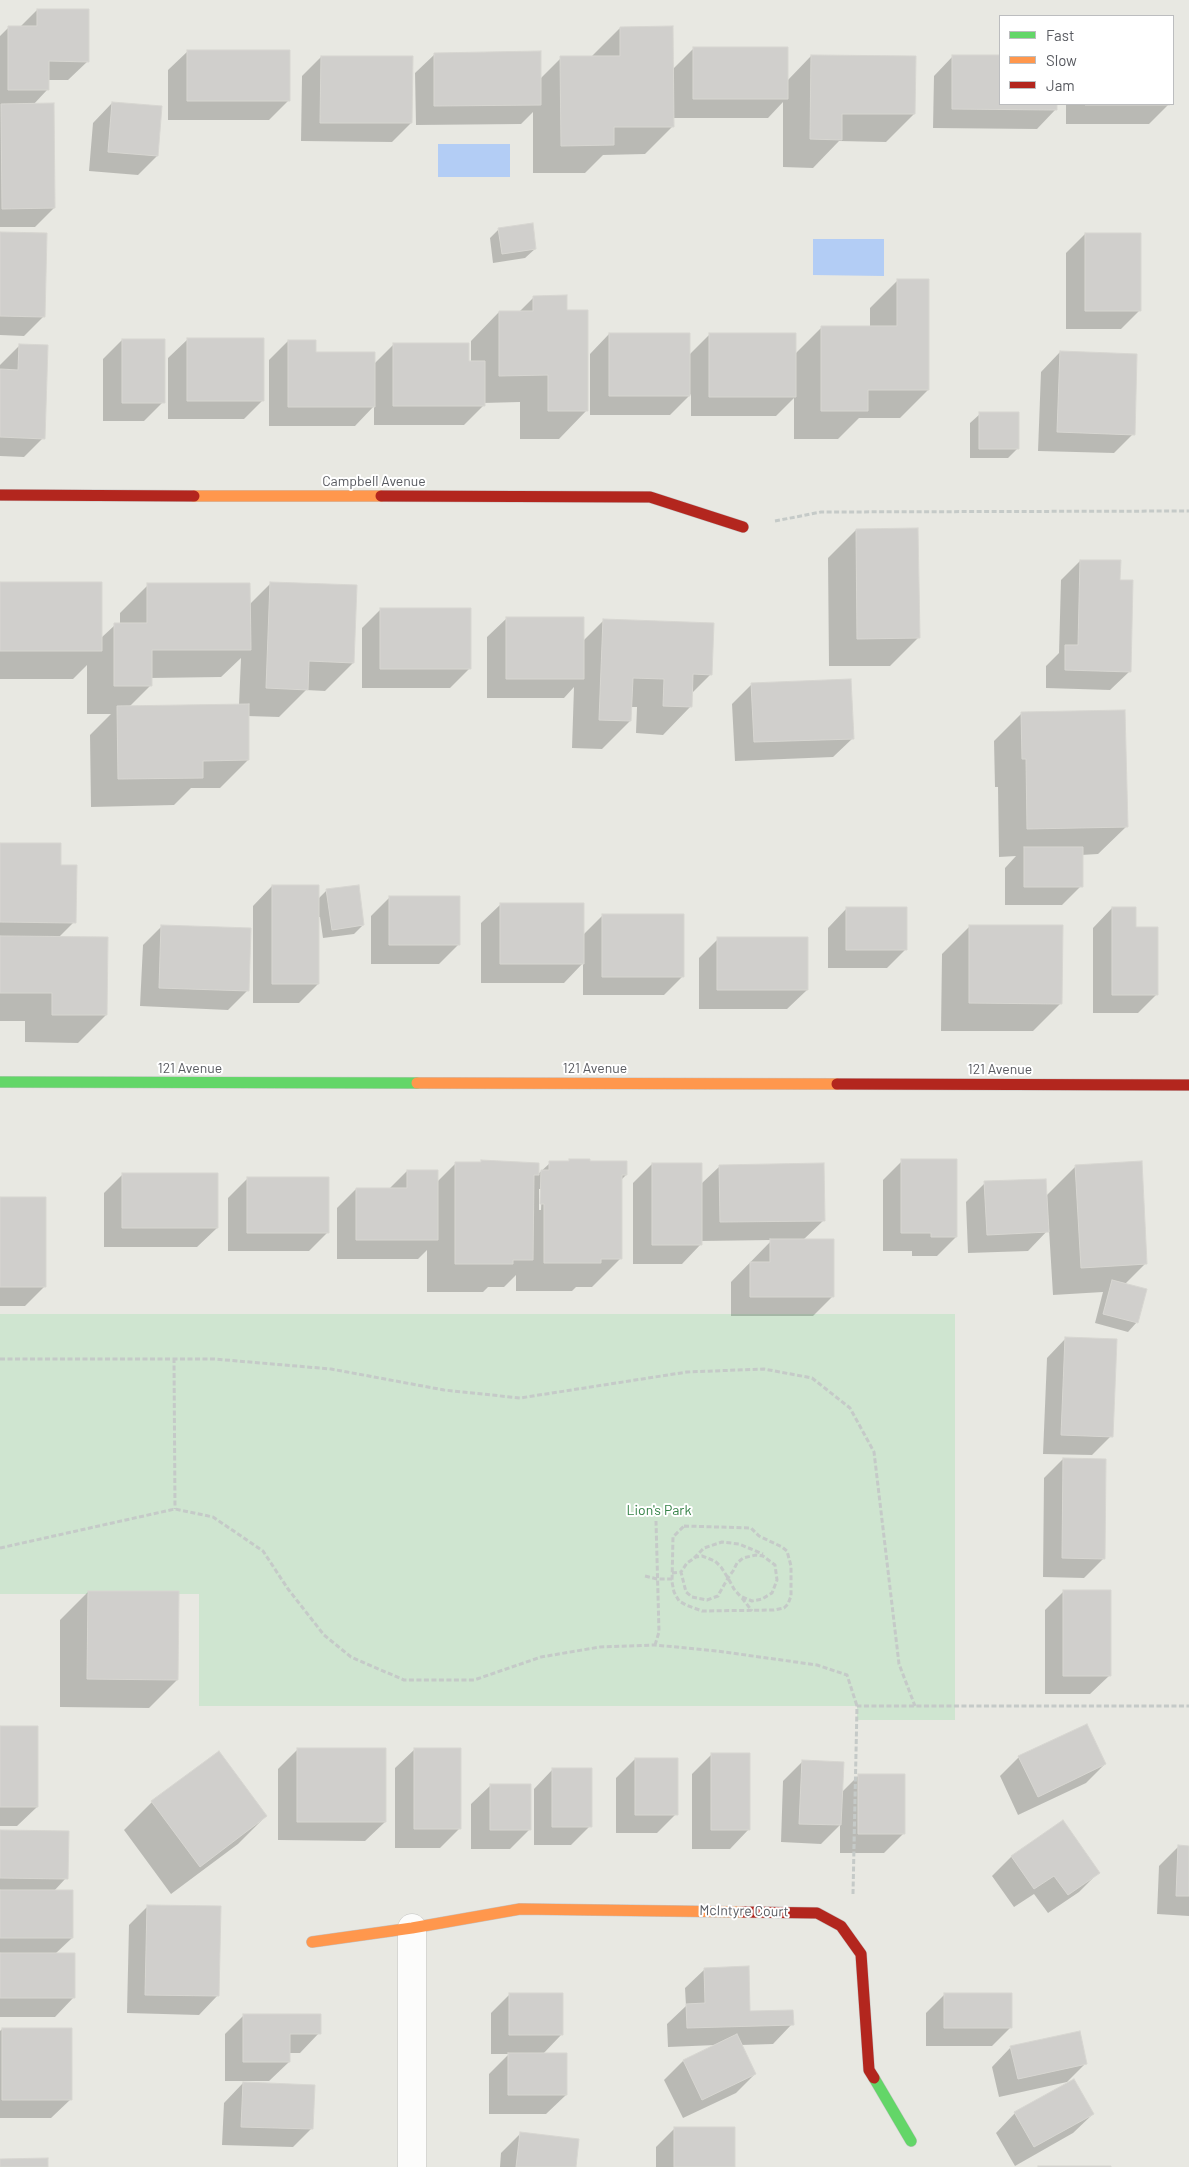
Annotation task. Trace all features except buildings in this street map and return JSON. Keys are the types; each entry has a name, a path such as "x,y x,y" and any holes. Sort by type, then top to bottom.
{"street":[{"name":"Campbell Avenue","path":"0,495 650,496 742,527"},
{"name":"121 Avenue","path":"0,1082 1189,1085"},
{"name":"McIntyre Court","path":"312,1942 412,1928 520,1909 817,1913 841,1926 861,1954 869,2070 911,2141"},
{"path":"412,1928 412,2167"}],"path":[{"path":"742,527 821,512 1189,511"},
{"path":"174,1358 175,1509"},
{"path":"0,1359 214,1359 331,1369 444,1390 520,1398 687,1372 764,1369 812,1378 850,1408 874,1452 898,1664 915,1706"},
{"path":"0,1548 175,1509 213,1517 263,1551 288,1589 324,1635 351,1658 404,1680 474,1680 541,1657 600,1647 655,1645 717,1651 817,1665 848,1675 857,1706 853,1892 841,1926"},
{"path":"655,1645 659,1632 656,1521"},
{"path":"684,1526 751,1528 759,1536 766,1538 787,1551 791,1566 791,1596 784,1608 774,1610 702,1610 679,1601 674,1592 672,1572 673,1536 684,1526"},
{"path":"740,1596 752,1601 762,1599 772,1592 777,1580 775,1565 770,1560 751,1548 730,1542 709,1546 700,1551 687,1563 681,1572 686,1592 699,1600 707,1600 718,1596 737,1563 743,1558 756,1554 770,1560"},
{"path":"694,1558 702,1556 715,1561 752,1610"},
{"path":"672,1572 681,1572"},
{"path":"645,1576 657,1579 672,1579"},
{"path":"857,1706 1189,1706"}],"green space":[{"name":"Lion's Park","path":"0,1314 955,1314 955,1720 857,1720 857,1706 199,1706 199,1594 0,1594"}],"water":[{"path":"438,144 510,144 510,177 438,177"},
{"path":"813,239 884,239 884,276 813,275"}],"traffic: fast":[{"path":"0,1082 417,1083"},
{"path":"874,2078 911,2141"}],"traffic: slow":[{"path":"194,496 381,496"},
{"path":"417,1083 837,1084"},
{"path":"312,1942 412,1928 520,1909 742,1912"}],"traffic: jam":[{"path":"0,495 194,496"},
{"path":"381,496 650,497 743,527"},
{"path":"837,1084 1189,1085"},
{"path":"742,1912 817,1913 841,1926 861,1954 869,2070 874,2078"}]}
